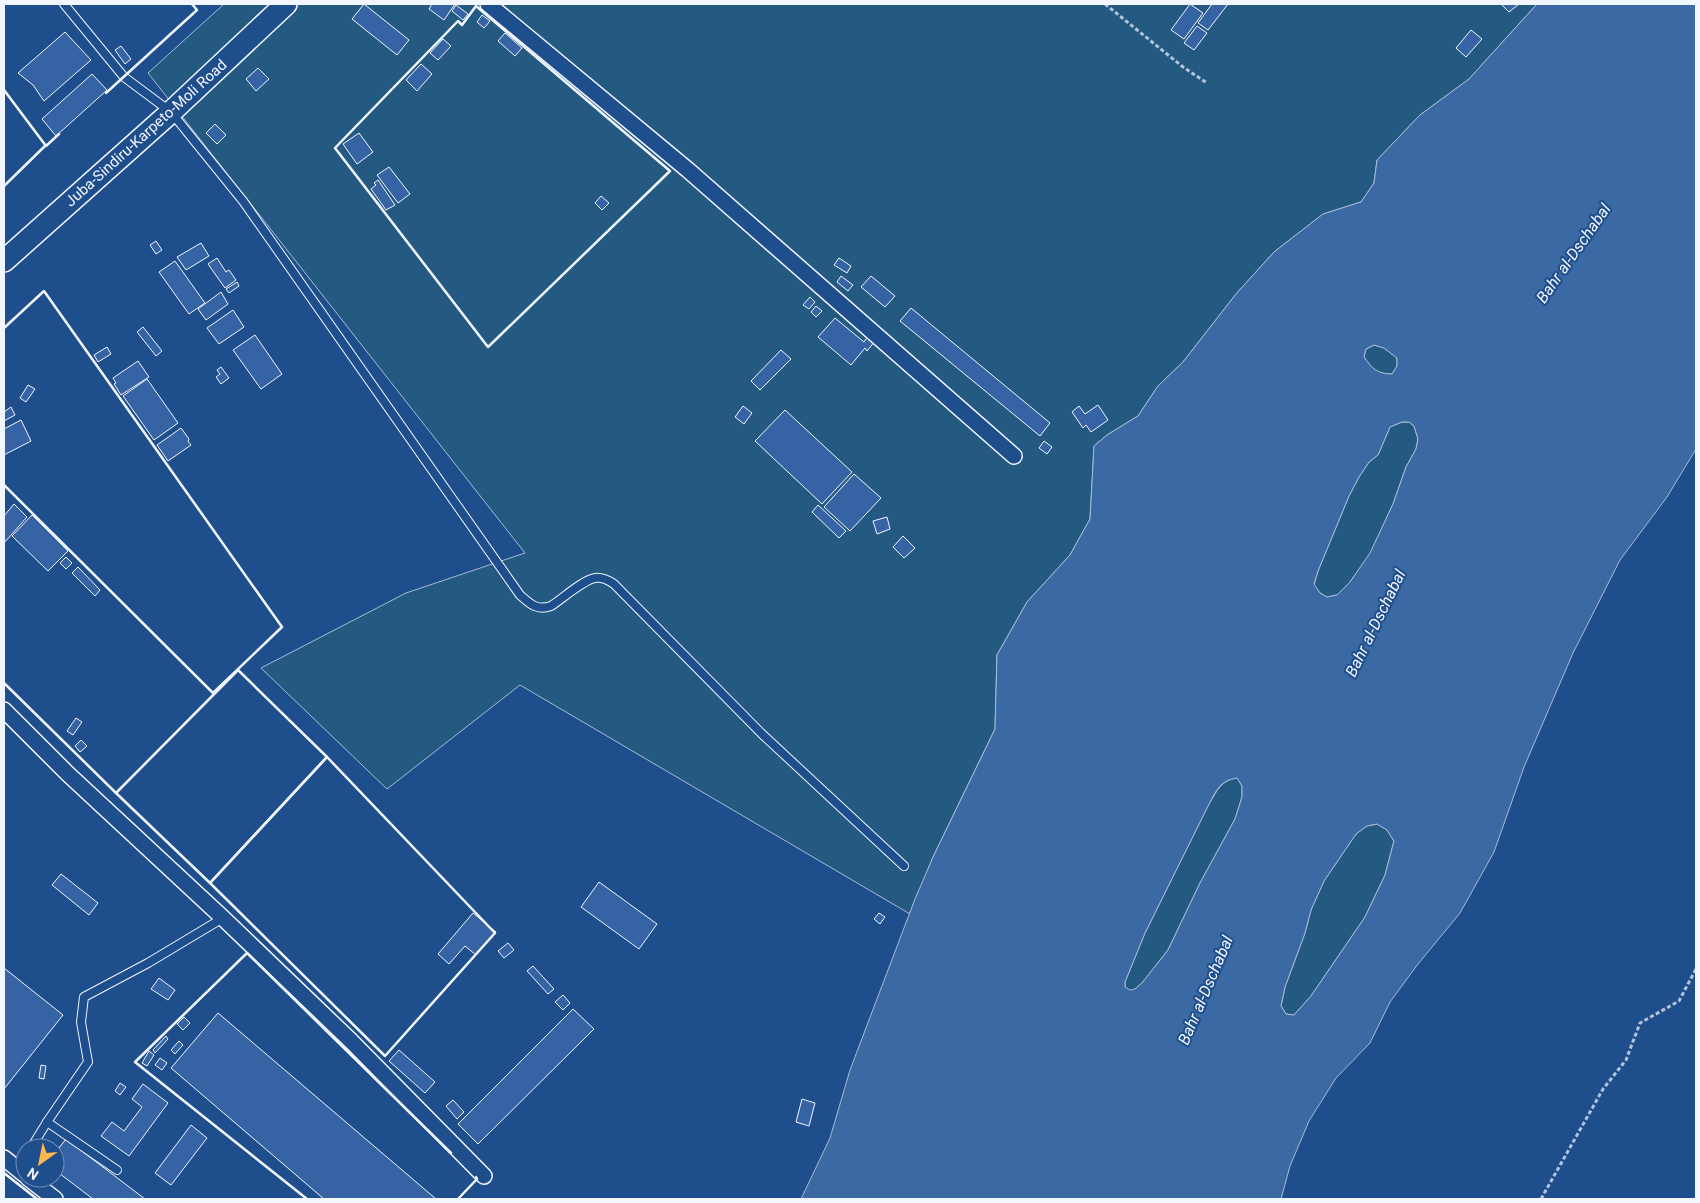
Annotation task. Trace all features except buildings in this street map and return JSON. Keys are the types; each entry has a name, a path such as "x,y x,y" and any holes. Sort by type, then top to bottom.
{"main road":[{"name":"Juba-Sindiru-Karpeto-Moli Road","path":"4,261 171,112 286,4"}],"street":[{"path":"488,4 688,170 1014,456"},
{"path":"4,710 68,774 223,918 351,1041 484,1176"},
{"path":"4,1158 15,1165"},
{"path":"43,1188 55,1199"}],"lane":[{"path":"64,4 124,77 171,112 243,201 520,595 529,604 536,608 544,609 589,580 596,578 606,579 614,584 762,734 904,866"},
{"path":"37,1138 88,1062 81,1022 84,996 148,963 223,918"},
{"path":"46,1122 117,1170"}],"path":[{"path":"1105,4 1207,84"},
{"path":"1541,1199 1603,1089 1626,1060 1640,1023 1679,1001 1696,969"}],"shaded area":[{"path":"224,4 1537,4 1469,79 1420,115 1377,160 1374,183 1361,202 1323,214 1274,252 1236,294 1183,362 1158,386 1138,416 1107,435 1094,446 1090,519 1070,555 1027,602 997,655 995,729 933,857 910,914 520,685 387,789 261,668 406,593 525,553 148,73"},
{"path":"1374,345 1384,348 1397,358 1397,366 1392,374 1375,370 1364,357 1366,349"},
{"path":"1402,422 1409,422 1414,426 1418,439 1416,449 1406,467 1393,504 1370,554 1350,582 1337,595 1327,597 1320,593 1314,585 1349,496 1369,462 1378,455 1390,427"},
{"path":"1237,778 1242,786 1242,797 1235,819 1200,883 1168,950 1142,983 1130,991 1125,987 1125,982 1145,933 1209,804 1223,784"},
{"path":"1377,824 1387,830 1394,841 1385,875 1365,917 1311,996 1294,1015 1286,1014 1281,1006 1285,987 1305,933 1311,910 1324,881 1356,834 1367,826"}],"water":[{"name":"Bahr al-Dschabal","path":"1537,4 1696,4 1696,449 1667,497 1620,560 1573,653 1524,767 1494,852 1460,913 1390,1002 1370,1043 1336,1078 1309,1121 1290,1166 1281,1199 801,1199 830,1138 850,1070 915,899 933,857 995,729 997,655 1027,602 1070,555 1090,519 1094,446 1107,435 1138,416 1158,386 1183,362 1236,294 1274,252 1323,214 1361,202 1374,183 1377,160 1420,115 1469,79","holes":["1374,345 1384,348 1397,358 1397,366 1392,374 1379,372 1373,368 1364,357 1366,349","1402,422 1409,422 1414,426 1418,439 1416,449 1406,467 1393,504 1370,553 1350,582 1337,595 1327,597 1320,593 1314,584 1318,571 1349,496 1369,462 1378,455 1390,427","1237,778 1242,786 1242,797 1235,819 1200,883 1168,950 1142,983 1135,989 1130,990 1125,987 1125,982 1145,933 1214,795 1219,787 1231,779","1377,824 1387,830 1394,841 1385,875 1365,917 1311,996 1294,1015 1286,1014 1281,1006 1285,987 1305,933 1311,910 1324,881 1356,834 1367,826"]}],"wall":[{"path":"106,93 197,10 192,4"},
{"path":"476,6 670,171 488,347 335,148 458,21 462,25 476,6"},
{"path":"4,90 46,146 59,134"},
{"path":"4,186 46,145"},
{"path":"4,328 44,291 282,627 213,693 4,485"},
{"path":"238,670 327,757 210,883 116,793 238,670"},
{"path":"4,683 116,793"},
{"path":"327,757 495,933 385,1056 210,883 327,757"},
{"path":"307,1199 135,1062 247,953 451,1153"},
{"path":"4,1173 37,1199"},
{"path":"458,1199 477,1179 476,1177"}]}
